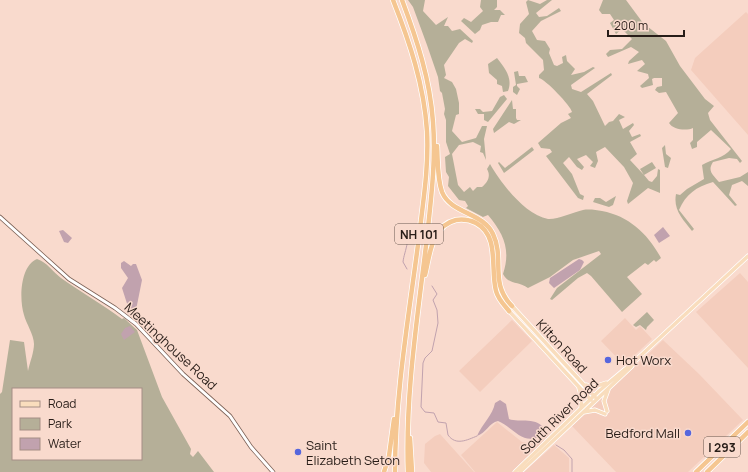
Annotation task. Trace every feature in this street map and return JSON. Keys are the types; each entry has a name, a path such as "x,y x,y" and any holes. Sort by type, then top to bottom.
{"highway":[{"name":"NH 101","path":"393,0 417,67 424,102 427,144 425,186 398,406 395,472"},
{"name":"NH 101","path":"402,0 423,61 433,119 433,177 411,379 408,472"},
{"path":"433,119 440,184 443,193 452,205 480,219 492,232 496,245 501,291 512,306"},
{"path":"420,296 433,241 437,232 454,220 469,220 482,227 491,240 496,290 500,299 509,311"},
{"path":"411,379 412,472"},
{"path":"384,472 389,456 394,420 398,406"},
{"name":"I 293","path":"696,472 748,422"},
{"name":"I 293","path":"707,472 748,432"}],"main road":[{"name":"South River Road","path":"594,399 611,380 636,360 748,256"},
{"name":"Kilton Road","path":"512,306 584,384 594,399"},
{"name":"Kilton Road","path":"509,311 577,384 594,399"},
{"name":"South River Road","path":"515,472 631,367 636,360"},
{"path":"584,384 594,387 611,380"},
{"path":"577,384 582,396 582,410 595,410 606,413 604,401 608,388"},
{"name":"South River Road","path":"520,472 582,410"}],"street":[{"name":"Meetinghouse Road","path":"1,219 69,279 115,308 136,324 183,374 227,412 251,447 273,472"}],"shaded area":[{"path":"746,12 748,14 748,135 691,70 695,58"},
{"path":"740,273 748,282 748,368 696,312"},
{"path":"625,318 636,330 640,326 652,339 624,365 601,341"},
{"path":"512,320 532,341 480,392 459,371"},
{"name":"Bedford Mall","path":"663,340 699,374 743,420 688,472 616,472 572,426"},
{"path":"497,422 522,442 533,444 542,439 546,442 513,472 475,472 461,455"},
{"path":"440,434 474,472 431,472 424,463 425,444"},
{"path":"554,445 569,458 569,472 524,472"}],"green space":[{"path":"408,0 425,0 423,11 436,25 448,17 444,26 448,26 452,31 460,29 473,41 472,43 465,39 459,43 444,65 446,75 444,78 452,82 456,89 459,103 459,114 456,115 452,131 462,142 476,138 482,126 487,126 484,139 486,160 483,153 480,152 481,146 473,142 459,145 452,154 458,185 464,192 470,187 473,191 477,187 482,187 486,183 489,174 487,169 490,164 500,180 514,197 522,205 539,216 551,219 583,210 595,210 612,213 637,227 656,249 661,258 656,262 654,260 648,265 645,263 627,277 642,294 622,312 587,273 578,278 552,300 550,299 557,288 601,254 599,251 573,260 550,277 528,288 508,280 505,277 503,274 506,250 502,236 494,222 488,215 483,217 466,208 468,206 465,201 459,200 448,186 449,177 446,172 445,157 450,154 446,142 446,120 442,93 440,91 438,77 427,45 413,7"},
{"path":"481,0 497,0 497,7 494,10 500,10 505,15 501,15 498,22 491,22 482,25 480,30 475,34 461,21 464,18 471,22 483,11 480,7"},
{"path":"528,0 540,4 547,0 552,0 536,13 539,17 547,16 559,8 561,11 541,21 532,31 537,40 545,41 550,49 549,53 554,65 557,66 563,63 562,57 566,55 567,61 575,69 571,75 584,72 593,67 595,68 571,85 572,89 581,92 611,73 612,75 587,94 593,101 605,126 609,122 613,121 619,114 625,117 619,120 623,129 633,123 634,125 629,131 632,137 640,134 641,136 630,142 637,154 630,160 649,181 652,182 657,176 658,169 660,170 660,193 648,188 628,204 627,201 633,183 624,167 605,147 596,152 598,161 595,168 590,166 593,162 586,155 577,159 584,167 582,170 577,167 569,157 563,163 572,174 580,194 584,196 583,200 578,198 546,156 552,152 550,149 541,148 538,143 561,123 571,118 568,114 572,112 557,93 547,83 539,78 539,75 544,70 543,60 526,43 525,38 519,33 520,24 529,14 526,2"},
{"path":"603,0 626,0 643,23 666,41 680,66 705,99 714,106 708,113 710,120 742,161 740,163 737,159 729,158 713,162 711,165 711,170 719,182 740,177 748,172 748,186 742,181 732,185 729,195 737,205 735,206 713,182 702,186 688,195 679,210 694,229 692,231 677,210 675,200 676,194 680,195 704,179 702,165 721,156 731,149 711,130 697,142 697,147 692,149 690,143 693,140 693,128 680,129 669,123 678,113 666,92 659,93 655,90 657,87 662,86 662,78 652,79 653,85 642,88 640,86 649,78 648,74 637,71 645,64 642,60 628,64 629,61 639,52 631,47 608,57 606,54 610,50 622,49 632,39 622,29 616,34 610,23 614,20 610,14 602,14 599,10"},
{"path":"497,58 509,77 510,82 508,91 503,92 502,86 497,84 497,80 489,73 488,64"},
{"path":"518,71 519,76 525,76 528,82 517,84 520,89 517,95 513,92 513,87 516,85 514,72"},
{"path":"504,95 507,99 488,122 484,120 484,114 478,114 475,109 480,109 483,112 492,111 500,97"},
{"path":"512,100 513,109 516,109 516,118 517,120 521,120 514,124 509,122 494,133 493,129"},
{"path":"665,145 666,154 671,158 668,168 665,167 662,148"},
{"path":"532,147 534,150 504,173 498,163 499,162 505,168"},
{"path":"652,162 656,168 644,175 640,169"},
{"path":"616,196 613,205 609,207 593,202 595,198 600,198 606,202"},
{"path":"37,259 41,260 61,278 122,319 124,318 137,330 162,397 191,449 190,454 193,457 198,451 214,472 0,472 0,394 2,392 10,340 24,342 28,371 34,344 34,340 22,308 22,284 27,268"},
{"path":"647,312 654,320 646,330 640,325 636,327 633,325"}],"water":[{"path":"663,227 670,236 659,243 654,235"},
{"path":"63,230 72,238 68,243 64,242 59,231"},
{"path":"579,259 584,262 580,270 554,288 549,283 550,278"},
{"path":"124,261 131,266 136,264 142,280 135,315 131,316 122,288 128,278 121,268 121,263"},
{"path":"130,326 135,332 124,340 121,334 125,328"},
{"path":"500,400 506,404 509,419 533,421 538,423 545,430 543,434 536,438 524,438 498,421 477,436 492,412 495,403"}],"waterway":[{"path":"401,227 405,230 408,238 403,262 407,269"},
{"path":"432,286 437,294 433,300 437,310 438,323 432,351 425,358 423,363 421,407 425,412 434,413 438,422 446,423 448,435 454,440 462,441 477,436"},
{"path":"543,434 546,437"},
{"path":"556,445 564,450 572,459 572,472"}],"place":[{"name":"Hot Worx","path":"608,360"},
{"name":"Bedford Mall","path":"688,433"},
{"name":"Saint Elizabeth Seton","path":"298,452"}]}
